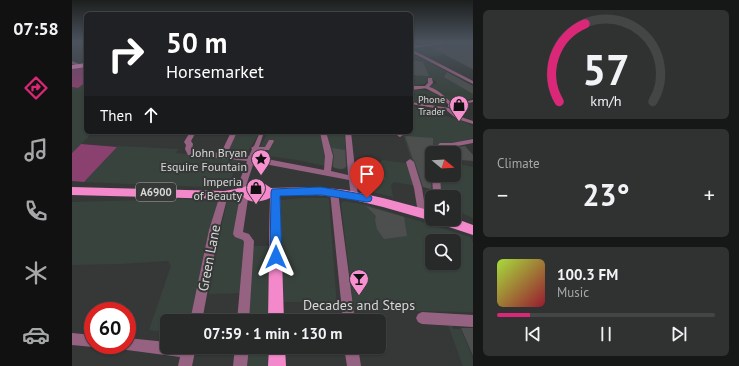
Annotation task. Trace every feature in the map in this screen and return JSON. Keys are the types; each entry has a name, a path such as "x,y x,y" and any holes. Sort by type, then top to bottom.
{"main road":[{"name":"A6900","path":"72,191 224,195 242,193 249,197 265,196 272,192 321,191 344,194 425,214"},
{"path":"272,192 276,314"},
{"path":"461,226 473,230"},
{"path":"276,354 277,366"}],"street":[{"path":"428,59 473,83"},
{"path":"426,87 430,83 430,79"},
{"path":"413,88 426,87 440,94 452,105"},
{"path":"447,110 452,105 473,101"},
{"path":"413,103 447,110 473,123"},
{"path":"192,134 187,140 190,144 188,149 191,153 251,159 351,178"},
{"path":"223,156 233,134"},
{"path":"244,314 249,241 246,237 238,234 242,193 254,148 261,134"},
{"path":"324,134 329,156 327,174"},
{"path":"348,134 352,171 351,178 344,194 348,314"},
{"path":"254,148 267,149 271,141"},
{"path":"441,146 473,141"},
{"path":"410,162 425,209"},
{"name":"Green Lane","path":"197,314 214,230 224,195"},
{"path":"422,318 473,321"},
{"path":"72,338 84,340"},
{"path":"136,345 160,347"},
{"path":"185,366 187,354"},
{"path":"240,366 241,354"},
{"path":"352,354 354,366"}],"shaded area":[{"path":"413,59 423,59 473,86 473,98 452,103 429,86 437,83 433,79 427,78 428,81 425,84 413,86"},
{"path":"453,59 473,59 473,70"},
{"path":"84,68 84,84 78,88 72,87 72,69"},
{"path":"84,84 84,134 91,134 72,153 72,87 78,88"},
{"path":"413,89 431,91 439,94 447,103 434,105 413,101"},
{"path":"413,106 473,126 473,138 452,144 425,146 425,182 433,182 434,189 394,182 391,185 393,197 361,188 362,181 357,173 356,160 382,162 382,160 413,164 403,134 413,134"},
{"path":"234,134 259,134 246,154 226,153"},
{"path":"321,134 327,159 325,166 261,155 258,150 267,135"},
{"path":"326,134 344,134 347,164 345,169 340,170 332,167"},
{"path":"81,144 117,147 84,182 72,181 72,153"},
{"path":"118,146 178,149 176,153 239,160 227,188 84,182"},
{"path":"461,164 473,167 473,218 461,213 461,190 439,190 439,182 461,182"},
{"path":"303,198 329,199 337,308 306,306 305,302 282,302 280,201"},
{"path":"183,199 219,202 195,314 160,314 160,331 149,330 171,266 168,261 72,265 72,202"},
{"path":"343,201 367,205 425,223 425,226 435,226 460,234 425,234 425,270 461,270 461,234 470,237 473,242 473,312 354,310 341,204"},
{"path":"227,202 241,202 235,235 246,241 241,293 209,294 218,241"},
{"path":"251,246 270,246 269,314 246,314"},
{"path":"448,325 452,325 453,329 461,329 473,359 473,366 463,366"},
{"path":"244,354 268,354 268,366 243,366"}],"building":[{"path":"454,59 473,59 473,69"},
{"path":"413,60 423,62 429,76 413,75"},
{"path":"447,72 473,86 473,94 444,77"},
{"path":"405,136 433,138 433,146 425,146 425,182 431,182 431,189 423,187"},
{"path":"465,146 473,155 473,161 461,160 461,147"},
{"path":"332,148 345,150 346,167 342,169 335,168 333,166 334,156"},
{"path":"376,167 383,168 385,180 377,178"},
{"path":"366,206 404,217 407,236 384,239 377,229 375,220 376,216"},
{"path":"461,328 473,328 473,356"}],"place":[{"name":"Phone Trader","path":"459,122"},
{"name":"John Bryan Esquire Fountain","path":"261,176"},
{"name":"Imperia of Beauty","path":"256,205"},
{"name":"Decades and Steps","path":"359,296"}],"route":[{"path":"276,257 275,192 321,191 336,192 367,198"}]}
